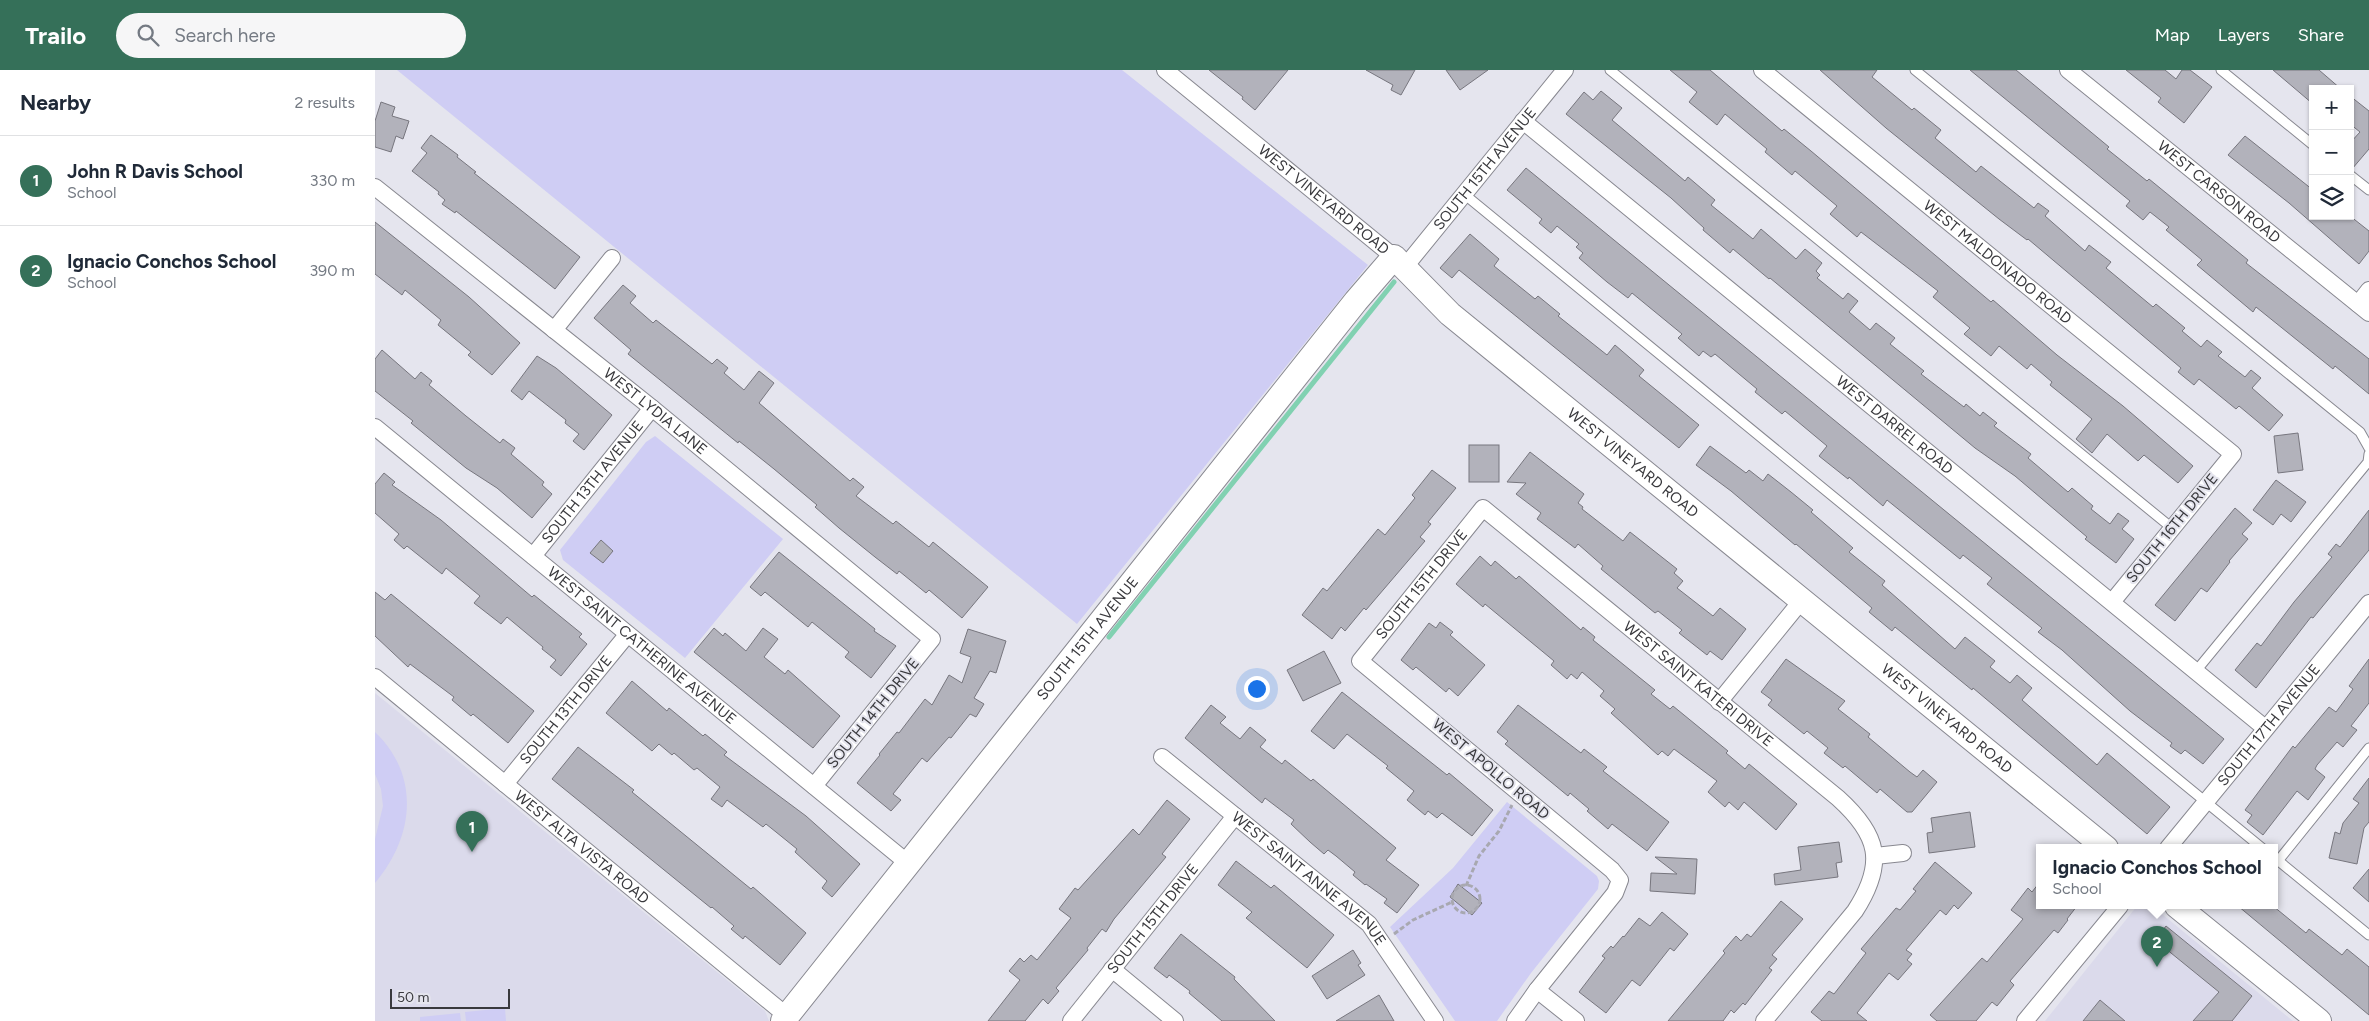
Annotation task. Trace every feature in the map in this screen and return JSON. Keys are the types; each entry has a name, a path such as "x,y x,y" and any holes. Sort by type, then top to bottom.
{"street":[{"name":"WEST VINEYARD ROAD","path":"1165,70 1399,263 1450,314 2101,844"},
{"name":"SOUTH 15TH AVENUE","path":"785,1018 1356,301 1399,263 1464,194 1565,70"},
{"name":"WEST MALDONADO ROAD","path":"1762,70 2233,454"},
{"name":"WEST CARSON ROAD","path":"2068,70 2363,309"},
{"name":"WEST DARREL ROAD","path":"1523,121 2265,728"},
{"name":"WEST LYDIA LANE","path":"375,187 652,408 932,639"},
{"path":"554,330 612,258"},
{"path":"2363,309 2369,290"},
{"name":"SOUTH 13TH AVENUE","path":"533,556 652,408"},
{"name":"WEST SAINT CATHERINE AVENUE","path":"375,427 909,864"},
{"name":"SOUTH 16TH DRIVE","path":"2112,602 2233,454"},
{"name":"SOUTH 15TH DRIVE","path":"1360,661 1483,508"},
{"name":"WEST SAINT KATERI DRIVE","path":"1483,508 1857,816 1868,832 1875,856"},
{"path":"1719,702 1802,600"},
{"name":"SOUTH 17TH AVENUE","path":"2171,844 2369,603"},
{"name":"SOUTH 13TH DRIVE","path":"505,784 627,635"},
{"name":"SOUTH 14TH DRIVE","path":"814,786 932,639"},
{"name":"WEST APOLLO ROAD","path":"1360,661 1613,870 1620,880 1615,893 1537,990"},
{"name":"WEST ALTA VISTA ROAD","path":"375,677 785,1018"},
{"name":"WEST SAINT ANNE AVENUE","path":"1162,757 1369,924 1435,1021"},
{"name":"SOUTH 15TH DRIVE","path":"1071,1021 1235,816"},
{"path":"1764,1021 1855,911 1873,878 1875,856 1903,853"},
{"path":"2025,1021 2118,909"},
{"path":"2181,909 2319,1021"},
{"path":"1112,969 1175,1021"},
{"path":"1515,1021 1537,990 1577,1021"}],"lane":[{"path":"1610,70 2172,528"},
{"path":"1915,70 2360,432 2369,448"},
{"path":"2221,70 2309,142"},
{"path":"2354,178 2369,190"},
{"path":"1464,194 2258,844"},
{"path":"2196,671 2368,462 2369,454"},
{"path":"2278,858 2369,748"},
{"path":"2278,862 2369,935"}],"path":[{"path":"1466,886 1479,856 1499,831 1513,805"},
{"path":"1393,934 1413,920 1452,902 1456,890 1466,886 1472,888 1478,894 1477,907 1465,913 1457,910 1452,902"}],"shaded area":[{"path":"397,70 1122,70 1368,265 1077,624"},
{"path":"655,436 783,539 685,658 563,560 560,550 646,442"},
{"path":"375,693 765,1011 769,1021 375,1021"},
{"path":"375,732 390,749 400,768 405,787 407,807 404,827 398,846 388,865 375,883 375,839 383,806 381,789 375,774"},
{"path":"1507,802 1597,876 1599,881 1598,889 1531,973 1497,1021 1455,1021 1390,927 1453,868"},
{"path":"2135,909 2156,909 2293,1021 2045,1021"},
{"path":"505,1008 506,1021 466,1021 465,1012"},
{"path":"460,1013 461,1021 420,1021 420,1017"}],"building":[{"path":"1209,70 1288,70 1255,110 1242,99 1243,97"},
{"path":"1366,70 1415,70 1401,95 1391,90 1393,85"},
{"path":"1446,70 1488,70 1460,90"},
{"path":"1670,70 1710,70 1782,131 1784,129 1811,151 1991,302 1993,300 2057,355 2123,406 2193,466 2178,483 2144,455 2138,461 2107,434 2092,453 2076,439 2092,419 2050,385 2052,382 2031,364 2027,369 1999,346 1991,356 1964,334 1970,328 1933,297 1938,291 1861,232 1857,237 1830,214 1837,206 1795,171 1792,175 1765,152 1767,149 1725,114 1717,125 1689,102 1697,92"},
{"path":"1820,70 1877,70 1872,77 1912,110 1914,108 1941,130 1935,138 1976,172 1981,166 2034,208 2038,203 2049,211 2045,216 2085,251 2089,245 2111,262 2106,268 2153,307 2156,304 2185,328 2182,331 2201,347 2207,340 2222,352 2218,356 2245,377 2251,370 2261,378 2252,388 2283,415 2269,431 2239,406 2236,409 2199,379 2194,385 2178,372 2181,368 2129,324 2028,239 1999,219 1886,128"},
{"path":"1970,70 2016,70 2109,147 2107,149 2147,181 2149,179 2248,260 2246,263 2369,359 2369,394 2335,366 2333,369 2256,307 2253,312 2197,265 2202,260 2166,230 2169,227 2150,212 2143,220 2126,206 2130,201"},
{"path":"2126,70 2165,70 2176,79 2182,70 2190,70 2212,87 2184,123 2158,102 2161,98"},
{"path":"2273,70 2319,70 2336,85 2309,85 2309,101"},
{"path":"1601,91 1622,108 1612,120 1685,181 1688,177 1715,200 1711,205 1753,239 1761,229 1796,259 1805,249 1822,263 1816,271 1820,275 1817,278 1843,299 1848,293 1858,301 1849,312 1870,330 1876,323 1895,338 1890,344 1924,371 1921,374 1964,407 1966,404 1980,416 1983,412 1997,423 1994,426 2031,454 2028,458 2068,492 2072,488 2093,506 2091,509 2110,524 2118,513 2129,521 2122,529 2134,539 2116,563 2085,539 2087,537 2015,476 1975,448 1770,278 1733,249 1730,253 1703,230 1704,228 1671,198 1566,114 1584,92 1593,100"},
{"path":"2354,99 2369,111 2369,149 2354,167 2354,139 2360,132 2354,127"},
{"path":"381,102 395,107 392,116 409,121 403,139 396,136 391,152 375,147 375,121"},
{"path":"431,135 458,155 457,157 476,172 474,173 580,257 555,289 456,211 455,213 442,204 445,200 438,194 439,192 412,171 427,153 421,148"},
{"path":"2245,136 2309,187 2309,220 2354,219 2369,231 2369,251 2359,264 2289,203 2228,155"},
{"path":"1526,168 2224,739 2203,764 2185,750 2181,754 2170,746 2172,743 2130,711 2062,650 2038,632 2042,628 1987,584 1992,578 1963,555 1960,559 1887,500 1883,506 1849,477 1848,479 1819,456 1827,446 1785,411 1782,414 1755,392 1757,389 1715,354 1711,357 1703,351 1699,356 1678,338 1682,334 1632,293 1628,298 1607,282 1579,258 1583,253 1576,247 1579,244 1557,226 1551,233 1539,223 1542,219 1507,190"},
{"path":"375,222 469,297 520,343 492,375 468,355 471,352 438,325 441,320 405,290 402,295 375,274"},
{"path":"1470,234 1499,259 1494,266 1535,299 1538,296 1560,314 1558,316 1607,355 1615,345 1644,370 1639,376 1699,425 1679,448 1459,270 1452,278 1440,268"},
{"path":"623,285 636,296 630,303 653,323 656,320 712,364 717,359 728,368 724,373 744,390 759,371 774,383 759,403 850,481 853,478 864,487 856,496 893,524 896,521 929,547 933,542 988,587 962,618 929,590 926,593 899,571 897,574 875,557 839,528 815,507 817,505 774,469 739,441 738,443 628,354 631,350 594,318"},
{"path":"382,350 415,379 421,372 432,381 429,385 466,416 500,443 503,439 515,448 511,454 544,482 542,485 552,494 532,518 497,488 466,468 411,423 413,421 375,391 375,359"},
{"path":"537,356 556,368 612,415 584,450 573,441 579,434 565,423 566,420 529,391 522,400 511,391"},
{"path":"2298,433 2303,470 2278,473 2274,436"},
{"path":"1469,445 1499,445 1499,482 1469,482"},
{"path":"1710,446 1746,473 1749,470 1763,481 1768,474 1791,492 1853,548 1849,552 1885,581 1882,585 1955,649 1965,637 1995,661 1990,667 2010,683 2017,675 2032,688 2022,700 2097,765 2107,753 2170,807 2147,834 1973,688 1972,690 1895,627 1892,631 1869,612 1872,608 1731,491 1696,465"},
{"path":"1530,452 1584,494 1578,503 1583,507 1582,509 1623,541 1630,532 1677,569 1674,573 1683,581 1677,588 1713,616 1720,608 1746,629 1722,660 1710,651 1707,655 1679,633 1682,630 1658,611 1655,613 1601,569 1603,566 1578,544 1575,548 1537,519 1541,513 1516,494 1526,483 1507,482"},
{"path":"1432,470 1456,488 1428,522 1431,524 1420,537 1425,541 1366,610 1364,608 1345,631 1341,627 1332,639 1302,615 1323,588 1327,591 1378,529 1385,535 1415,498 1412,495"},
{"path":"384,473 395,482 392,485 441,520 532,597 534,595 582,634 579,637 587,644 561,676 550,667 556,660 507,617 501,624 474,603 480,596 446,568 442,574 407,546 404,549 394,540 399,534 375,513 375,484"},
{"path":"2276,480 2306,502 2291,522 2281,514 2273,525 2253,510"},
{"path":"2235,508 2252,523 2242,534 2248,539 2229,561 2207,592 2201,588 2175,621 2155,605"},
{"path":"2369,510 2369,550 2313,618 2311,617 2256,688 2235,670 2257,643 2261,646 2294,602 2332,557 2328,554 2336,544 2340,547"},
{"path":"601,540 613,551 603,563 590,553"},
{"path":"779,552 875,629 874,631 896,646 871,678 845,657 849,652 812,622 808,627 765,592 761,596 750,587"},
{"path":"1480,556 1491,566 1495,561 1516,579 1519,576 1581,630 1583,627 1595,637 1593,640 1655,690 1651,694 1670,709 1673,706 1728,751 1726,753 1745,769 1749,764 1797,804 1776,830 1744,802 1738,810 1729,802 1725,807 1708,792 1717,781 1674,749 1668,756 1662,751 1658,755 1611,713 1615,709 1600,696 1604,691 1582,672 1577,679 1571,674 1567,679 1551,665 1554,661 1485,604 1483,607 1456,584"},
{"path":"375,592 385,600 391,594 534,711 508,743 473,714 471,716 452,700 454,697 410,664 408,667 375,636"},
{"path":"1440,622 1453,632 1450,635 1485,665 1458,696 1449,688 1446,692 1416,667 1413,670 1401,660 1429,623 1436,628"},
{"path":"714,628 723,636 725,633 746,651 763,628 778,639 764,657 785,674 788,670 840,716 813,748 694,652"},
{"path":"968,629 1006,641 996,673 990,671 974,698 984,704 976,717 970,714 951,738 949,737 927,762 922,758 893,794 901,800 891,811 857,783 925,699 932,705 949,675 962,683 971,657 960,653"},
{"path":"1324,651 1341,683 1303,701 1287,670"},
{"path":"1786,659 1845,701 1838,709 1870,734 1868,737 1910,772 1917,777 1923,770 1937,782 1912,812 1907,812 1880,789 1877,793 1845,766 1843,768 1824,753 1828,748 1807,731 1804,734 1768,705 1772,700 1761,692"},
{"path":"2369,659 2369,703 2351,726 2357,730 2343,747 2337,742 2317,765 2315,769 2325,777 2308,800 2297,791 2263,835 2247,822 2252,815 2245,810 2293,746 2295,748 2329,707 2336,712 2353,689 2349,686"},
{"path":"632,681 667,711 669,708 703,736 705,734 727,752 724,755 806,816 860,864 832,897 822,888 827,881 795,852 797,849 766,824 763,827 727,800 722,807 711,799 720,787 697,768 694,770 674,753 672,755 659,744 652,751 606,713"},
{"path":"1342,692 1447,775 1449,773 1493,810 1472,836 1442,813 1437,818 1428,811 1425,815 1407,800 1414,791 1386,768 1388,766 1347,734 1334,749 1311,731"},
{"path":"1211,705 1226,717 1220,723 1240,739 1250,727 1266,740 1260,747 1282,764 1285,760 1311,781 1313,779 1396,848 1386,860 1419,885 1397,913 1384,903 1387,899 1353,875 1355,872 1336,856 1328,850 1324,854 1310,842 1291,824 1294,820 1265,798 1262,803 1185,738"},
{"path":"1518,705 1581,753 1584,749 1607,767 1603,771 1669,822 1647,851 1612,824 1608,829 1570,793 1568,796 1505,744 1508,741 1497,732"},
{"path":"578,747 634,790 632,792 751,889 753,887 806,933 780,965 745,936 743,939 731,929 734,926 712,907 552,779"},
{"path":"2369,778 2369,822 2364,828 2357,864 2329,858 2335,832 2340,834 2343,823 2359,803 2353,799"},
{"path":"1167,800 1190,819 1162,854 1166,857 1114,919 1106,932 1102,929 1087,948 1088,950 1056,988 1059,991 1048,1004 1043,999 1025,1021 988,1021 1020,980 1009,971 1020,958 1024,962 1031,955 1037,960 1071,918 1059,909 1075,888 1078,890 1133,829 1139,835"},
{"path":"1970,812 1975,847 1929,853 1927,833 1933,832 1931,818"},
{"path":"1839,842 1842,862 1836,863 1838,877 1775,885 1774,874 1801,870 1798,847"},
{"path":"1655,857 1697,859 1695,894 1650,891 1651,873 1677,874"},
{"path":"1236,861 1271,888 1274,885 1334,935 1307,968 1246,918 1252,912 1218,885"},
{"path":"1935,862 1972,893 1958,909 1954,905 1946,915 1940,910 1906,950 1912,954 1907,960 1912,964 1898,980 1889,973 1857,1013 1867,1021 1822,1021 1811,1012 1829,991 1834,994 1866,953 1861,949 1896,908 1900,910 1916,891 1913,889"},
{"path":"2369,869 2369,902 2353,888"},
{"path":"1458,884 1482,903 1472,915 1450,897"},
{"path":"2036,887 2036,909 2075,909 2058,933 2054,930 2010,981 2014,985 1997,1006 1992,1002 1976,1021 1937,1021 1930,1015 1982,958 1987,962 2023,919 2011,910 2028,888 2032,892"},
{"path":"1781,901 1803,919 1772,955 1777,959 1769,968 1772,970 1745,1005 1743,1003 1734,1013 1731,1010 1723,1021 1668,1021 1725,953 1723,951 1736,936 1741,941 1747,934 1751,937"},
{"path":"2242,909 2277,909 2306,933 2309,929 2342,955 2347,949 2369,967 2369,1015"},
{"path":"1662,912 1688,934 1674,951 1670,948 1640,986 1632,980 1606,1013 1579,992 1605,958 1602,956 1611,946 1613,948 1624,937 1639,918 1650,926"},
{"path":"2166,926 2252,996 2232,1021 2193,1021 2219,992 2155,940"},
{"path":"1181,934 1235,977 1234,979 1275,1021 1222,1021 1189,993 1190,991 1169,975 1167,978 1154,968"},
{"path":"1353,950 1361,963 1358,965 1365,975 1327,999 1312,976"},
{"path":"1379,995 1394,1021 1336,1021"},
{"path":"2100,1000 2125,1021 2083,1021"}],"waterway":[{"path":"1109,637 1394,282"}],"place":[{"name":"John R Davis School","path":"472,852"},
{"name":"Ignacio Conchos School","path":"2157,967"}]}
